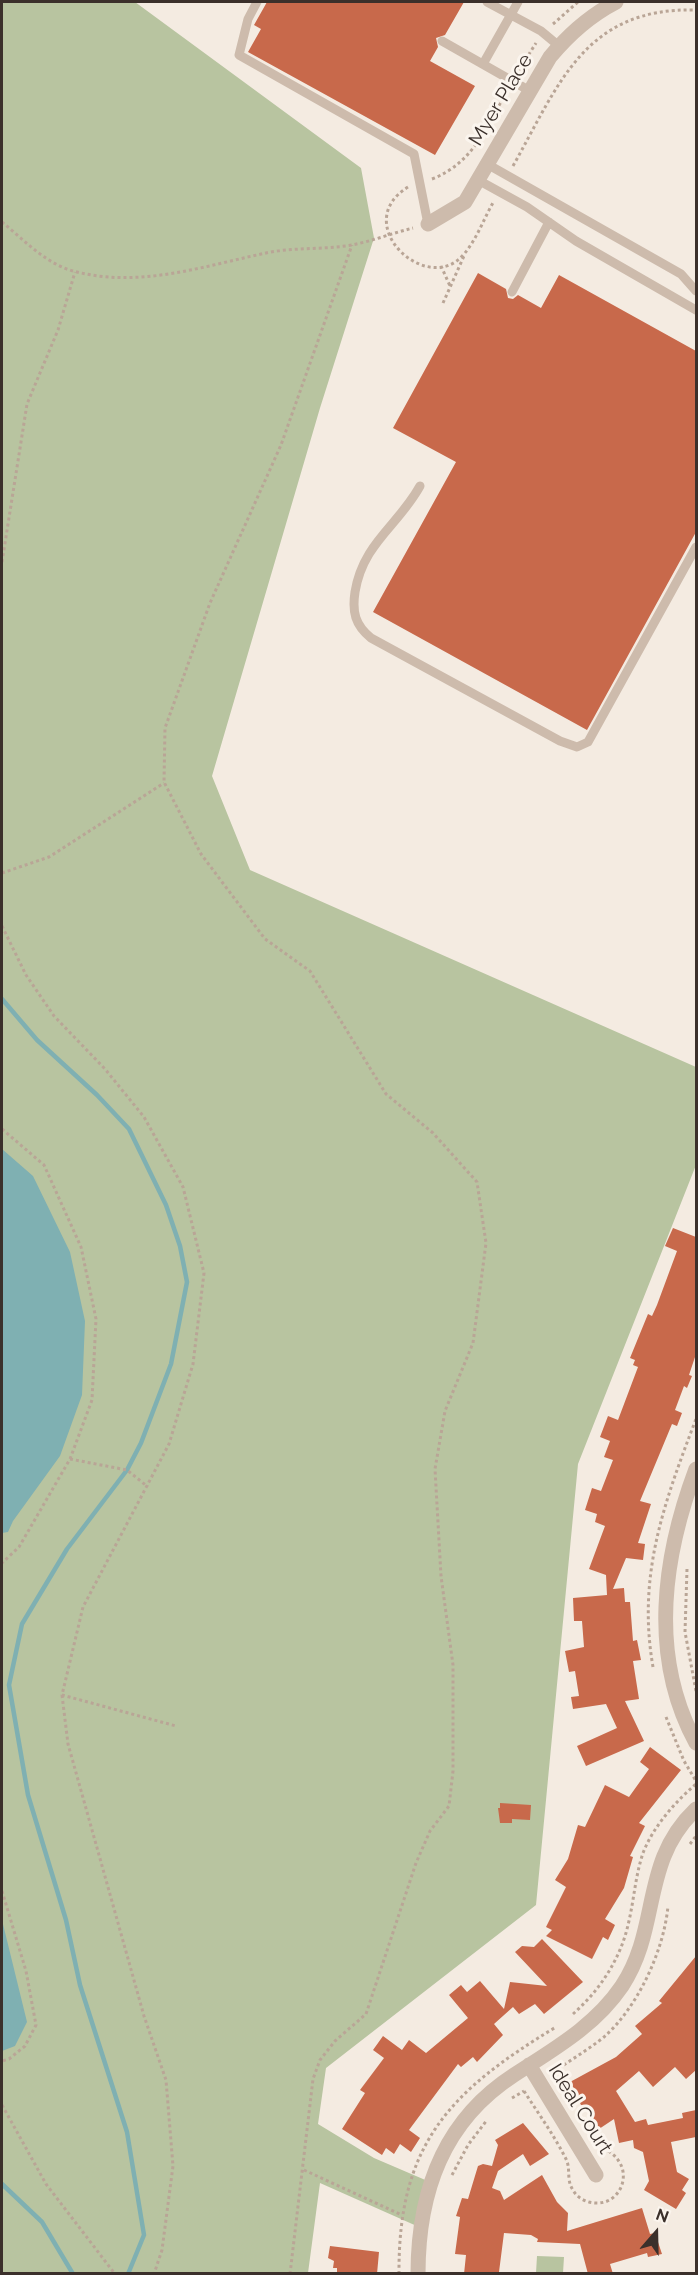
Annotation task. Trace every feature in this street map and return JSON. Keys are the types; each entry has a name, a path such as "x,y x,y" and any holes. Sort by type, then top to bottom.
{"street":[{"name":"Myer Place","path":"428,224 465,202 559,46 585,21 616,2"},
{"path":"695,1478 674,1534 665,1604 673,1674 696,1743"},
{"path":"418,2274 422,2211 441,2156 459,2127 479,2103 501,2083 594,2020 622,1986 643,1938 656,1874 662,1858 677,1830 696,1809"},
{"name":"Ideal Court","path":"529,2065 596,2175"}],"lane":[{"path":"257,2 248,19 239,55 414,154 428,224"},
{"path":"487,2 541,31 559,46"},
{"path":"483,64 518,2"},
{"path":"442,41 530,91"},
{"path":"487,164 681,274 696,291"},
{"path":"478,180 549,222 576,241 696,310"},
{"path":"512,292 549,222"},
{"path":"420,486 410,504 376,540 364,559 353,608 361,629 371,638 569,745 583,746 588,742 696,547"}],"path":[{"path":"2,222 47,258 75,272 110,277 156,276 207,268 267,253 352,245 428,224"},
{"path":"290,2274 313,2079 320,2060 335,2041 366,2014 416,1863 430,1831 449,1806 453,1771 453,1665 441,1576 435,1469 445,1411 473,1343 486,1243 477,1182 433,1133 386,1094 310,971 265,939 201,854 164,782 165,728 210,603 282,445 352,245"},
{"path":"443,303 465,254"},
{"path":"441,266 450,287"},
{"path":"2,562 27,404 58,330 75,272"},
{"path":"2,873 49,857 164,782"},
{"path":"2,926 26,975 54,1016 105,1069 144,1117 183,1187 204,1273 193,1364 169,1444 82,1607 62,1695 68,1744 144,2016 166,2080 173,2166 162,2250 154,2274"},
{"path":"2,1129 44,1165 81,1247 96,1319 92,1400 70,1459 19,1547 2,1563"},
{"path":"70,1459 127,1470 148,1487"},
{"path":"687,1567 685,1632 696,1691"},
{"path":"62,1695 176,1726"},
{"path":"570,2017 594,1992 623,1944 636,1878 650,1839 677,1803 696,1784"},
{"path":"2,1892 26,1971 36,2025 25,2046 9,2059 2,2061"},
{"path":"399,2274 402,2215 408,2188 421,2153 457,2100 493,2067 563,2022"},
{"path":"506,2102 528,2088"},
{"path":"2,2105 46,2184 115,2274"},
{"path":"451,2177 468,2145 489,2118"},
{"path":"304,2170 402,2215"}],"green space":[{"path":"2,2 135,2 361,168 374,238 320,408 212,776 250,870 696,1067 696,1165 578,1464 536,1905 326,2068 318,2124 374,2158 430,2182 419,2227 320,2183 308,2273 2,2274"},
{"path":"537,2256 564,2257 563,2273 536,2273"}],"water":[{"path":"2,1149 33,1176 70,1252 85,1321 82,1395 60,1456 13,1521 8,1532 2,1533"},
{"path":"2,1920 27,2022 15,2046 2,2051"}],"building":[{"path":"267,2 464,2 445,35 436,38 438,47 430,61 475,86 435,155 248,52 261,29 254,25"},
{"path":"478,273 506,289 508,298 513,299 518,295 541,308 559,275 696,351 696,532 587,730 373,612 456,462 393,428"},
{"path":"673,1228 696,1237 696,1354 689,1375 692,1376 687,1388 684,1386 675,1410 682,1413 677,1426 672,1424 640,1501 651,1504 638,1543 645,1544 643,1560 626,1558 613,1589 624,1588 625,1602 630,1602 633,1641 637,1640 641,1660 633,1661 639,1699 625,1701 644,1741 586,1766 577,1746 617,1728 606,1704 573,1709 571,1697 579,1696 575,1671 569,1672 565,1651 584,1647 582,1621 574,1621 573,1598 607,1595 606,1575 589,1569 605,1526 595,1522 597,1514 585,1510 592,1488 601,1491 613,1460 604,1457 610,1441 600,1437 608,1416 618,1420 638,1367 633,1365 635,1360 630,1358 648,1314 652,1316 657,1305 677,1251 665,1246"},
{"path":"650,1747 681,1770 639,1823 645,1826 630,1856 633,1857 624,1888 605,1919 615,1925 608,1940 603,1937 592,1959 546,1936 552,1930 546,1927 566,1887 555,1880 568,1859 578,1825 585,1827 605,1785 629,1797 649,1769 640,1762"},
{"path":"500,1803 531,1805 530,1820 512,1819 512,1823 500,1823 498,1808 500,1808"},
{"path":"542,1939 583,1982 544,2014 535,2004 519,2014 513,2007 494,2024 503,2035 477,2062 473,2057 461,2067 458,2064 409,2130 420,2138 411,2152 400,2144 394,2154 386,2148 382,2155 342,2129 365,2093 360,2090 384,2058 373,2050 383,2036 402,2050 409,2040 426,2053 468,2018 449,1995 461,1985 467,1992 480,1981 504,2009 510,1982 547,1986 515,1952 522,1946 534,1947"},
{"path":"696,1956 696,2070 686,2079 675,2067 653,2087 639,2071 616,2091 635,2122 646,2119 648,2125 683,2118 682,2113 696,2110 696,2137 671,2142 677,2172 689,2179 682,2190 686,2193 676,2209 644,2190 649,2181 643,2152 634,2148 633,2140 619,2143 614,2119 599,2129 585,2106 581,2105 570,2082 616,2057 642,2034 635,2026 662,2003 659,2001"},
{"path":"523,2123 549,2154 530,2166 523,2154 498,2171 492,2188 500,2191 504,2200 542,2175 557,2202 568,2213 567,2231 642,2208 650,2234 655,2233 662,2254 648,2257 647,2253 610,2264 613,2274 588,2274 580,2244 537,2242 538,2239 531,2235 504,2233 499,2272 464,2274 466,2255 455,2254 460,2217 456,2216 462,2198 468,2199 478,2166 483,2164 492,2166 498,2145 495,2140"},
{"path":"330,2246 379,2252 377,2274 337,2274 337,2268 333,2268 334,2261 328,2258"}],"waterway":[{"path":"2,999 37,1040 97,1095 129,1129 166,1205 180,1246 187,1282 171,1364 141,1443 127,1470 67,1549 22,1624 9,1685 28,1795 66,1920 80,1985 127,2132 144,2235 128,2274"},
{"path":"2,2184 42,2222 73,2274"}]}
